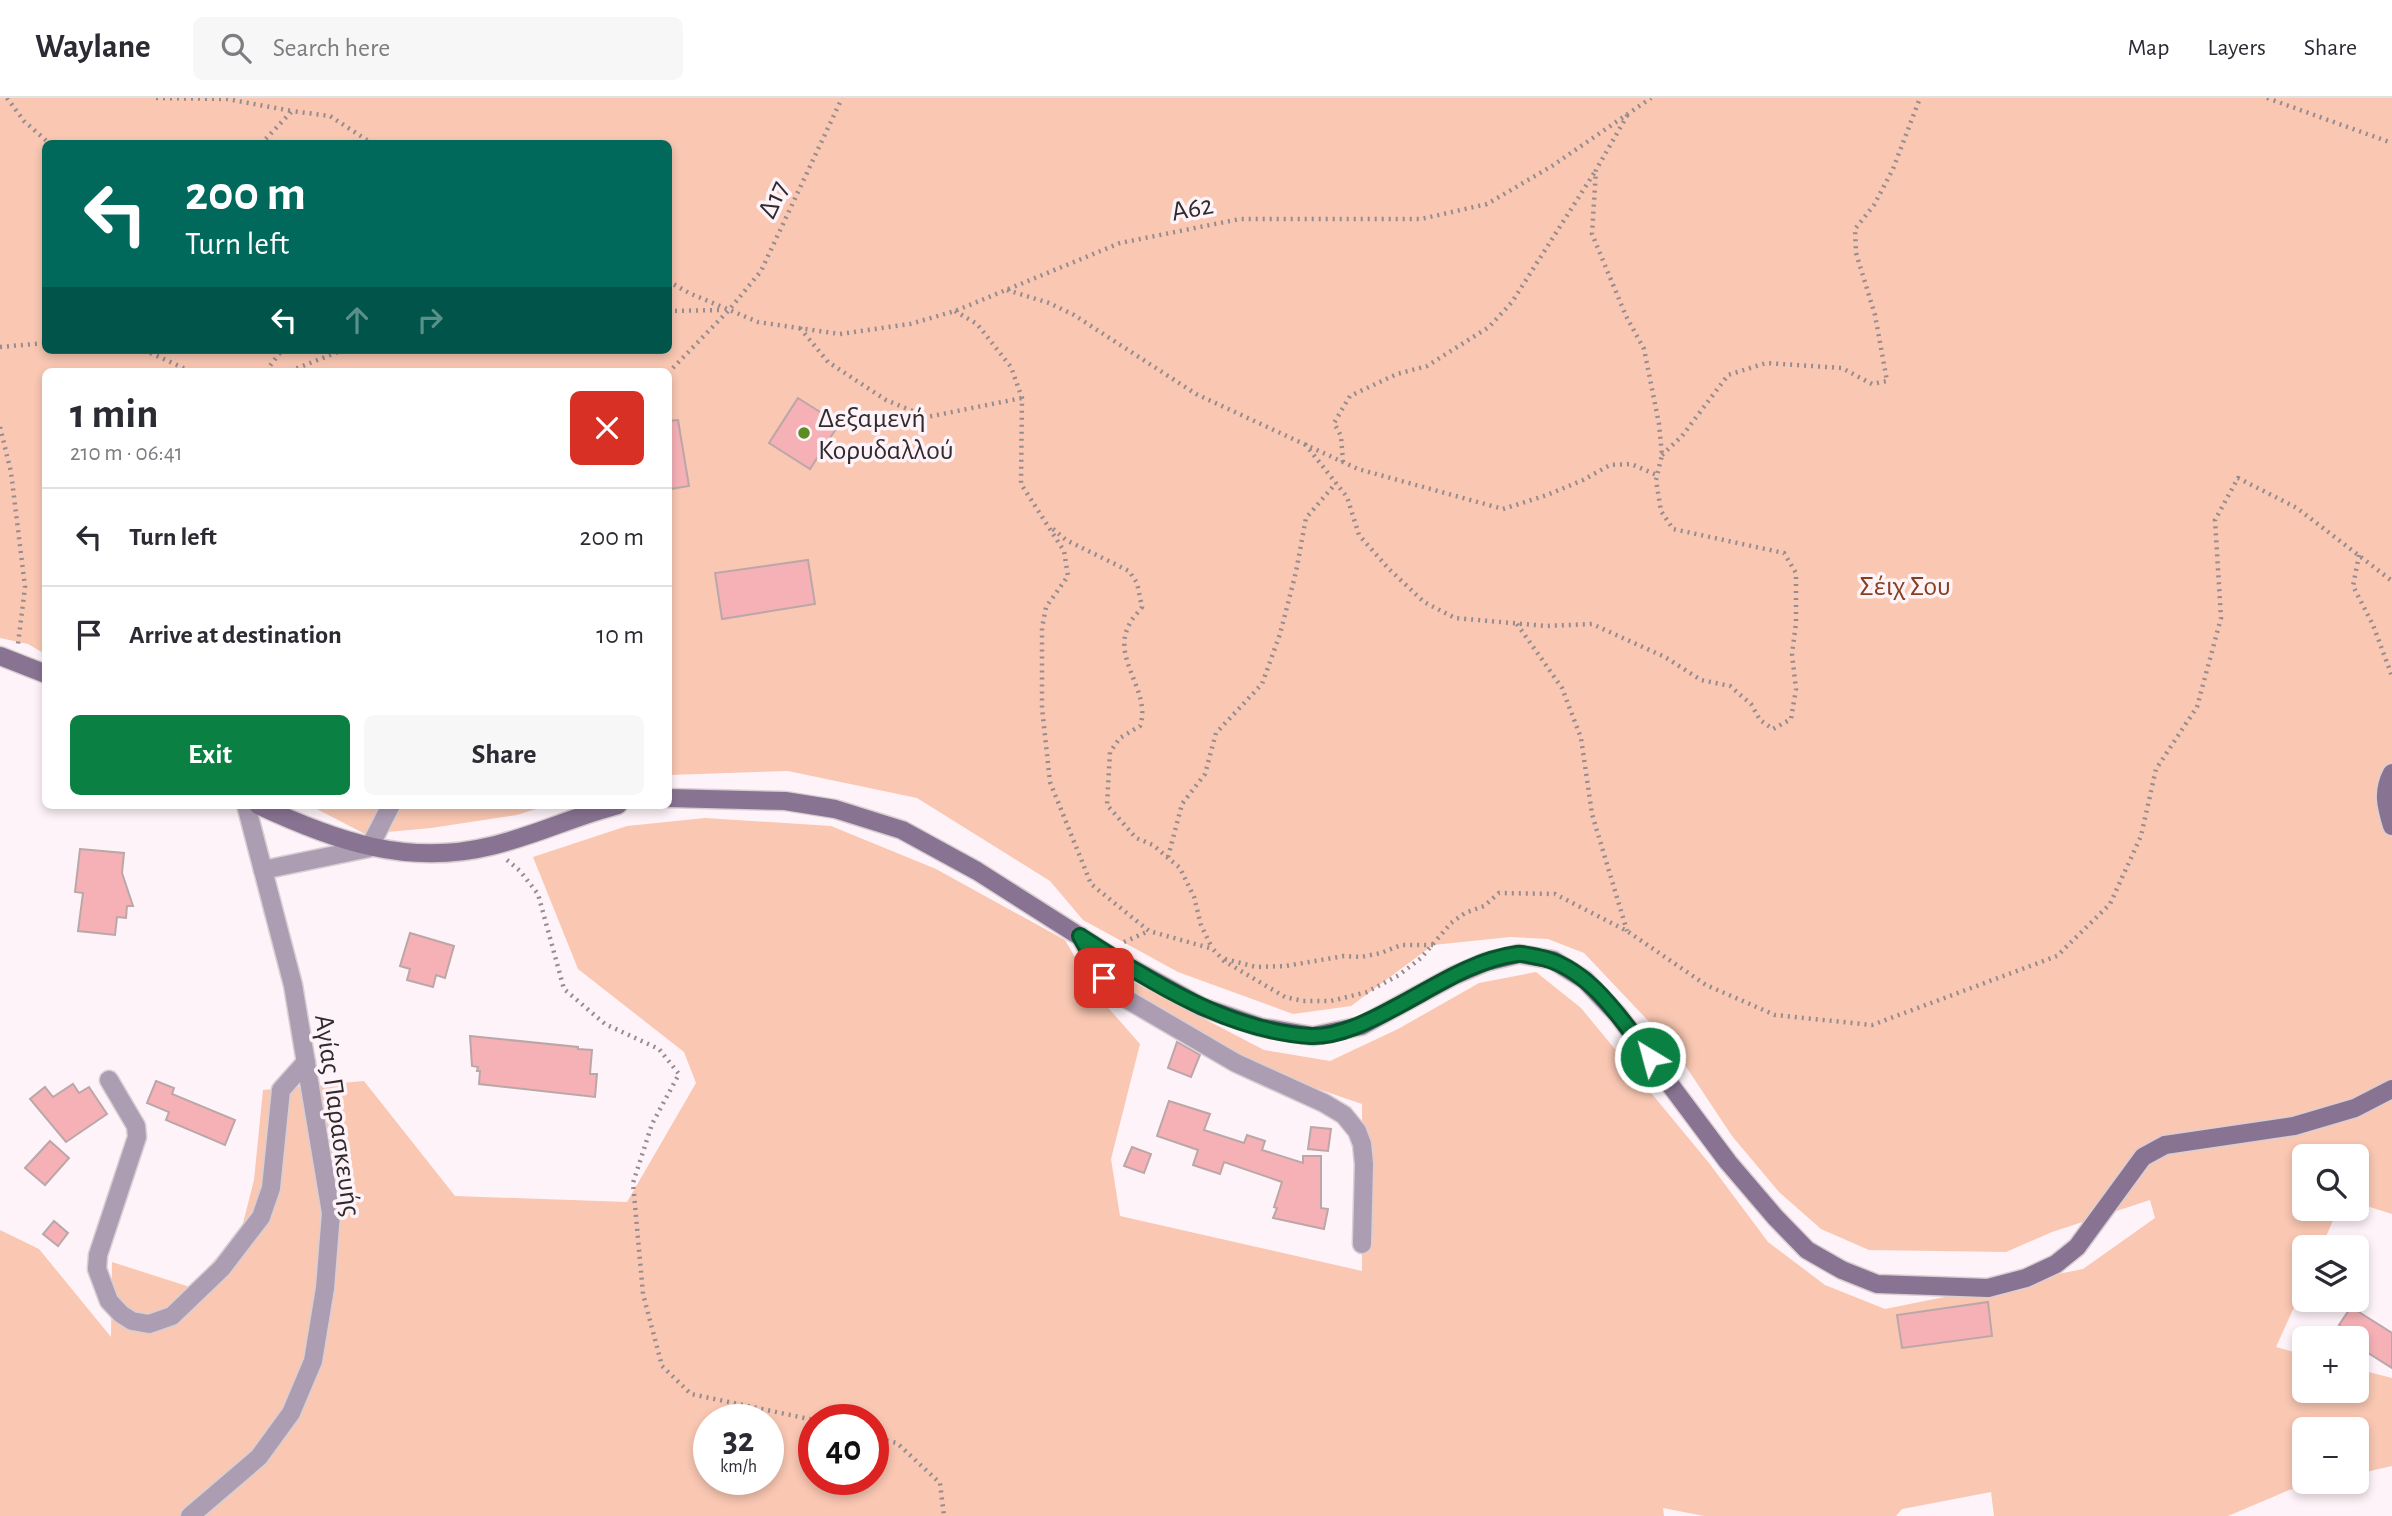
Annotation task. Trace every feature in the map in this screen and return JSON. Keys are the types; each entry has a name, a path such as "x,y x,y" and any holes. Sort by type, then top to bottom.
{"street":[{"path":"8,659 42,672"},
{"path":"2392,773 2385,787 2385,803 2392,826"},
{"path":"672,798 785,801 835,809 902,830 977,871 1120,962 1202,1007 1260,1027 1313,1036 1361,1026 1453,976 1486,962 1519,954 1553,960 1585,980 1618,1015 1728,1162 1807,1250 1842,1270 1877,1284 1988,1288 2026,1278 2056,1264 2077,1247 2143,1157 2165,1144 2294,1126 2355,1108 2392,1089"},
{"name":"Αγίας Παρασκευής","path":"190,1516 259,1457 291,1413 313,1361 325,1288 331,1213 293,985 247,809"},
{"path":"267,809 369,848 400,853 440,854 491,846 603,809"},
{"path":"369,848 389,809"},
{"path":"263,870 369,848"},
{"path":"1080,936 1104,978 1124,997 1236,1063 1324,1103 1344,1115 1357,1131 1362,1144 1362,1244"},
{"path":"109,1080 136,1126 137,1137 98,1255 97,1269 109,1301 121,1314 132,1321 149,1324 172,1316 222,1268 261,1217 271,1188 281,1090 306,1062"}],"path":[{"path":"7,98 24,121 45,140"},
{"path":"156,98 227,99 330,116 367,140"},
{"name":"Δ17","path":"672,369 729,310 761,271 842,98"},
{"name":"Α62","path":"672,283 758,322 840,334 910,324 955,311 1120,243 1240,219 1421,219 1487,204 1552,166 1651,98"},
{"path":"1662,455 1682,436 1728,375 1766,363 1843,368 1872,384 1887,381 1875,315 1856,253 1855,229 1874,205 1893,169 1920,98"},
{"path":"2267,98 2392,144"},
{"path":"265,140 292,111"},
{"path":"1343,462 1341,436 1334,423 1350,396 1397,374 1427,366 1489,327 1512,303 1628,114"},
{"path":"1305,444 1347,497 1359,536 1389,569 1424,601 1455,618 1546,626 1592,625 1665,657 1701,680 1730,686 1751,704 1760,720 1773,729 1791,719 1796,689 1792,654 1796,623 1796,573 1784,553 1673,530 1661,511 1657,475 1662,455 1659,424 1644,349 1626,316 1592,234 1596,170"},
{"path":"1007,290 1049,303 1074,315 1196,394 1358,469 1503,509 1583,480 1610,465 1631,464 1657,475"},
{"path":"672,311 729,310"},
{"path":"955,311 977,324 1011,367 1022,398 1021,484 1064,551 1068,576 1046,607 1042,628 1042,708 1050,782 1091,884 1149,931 1213,949"},
{"path":"800,328 828,362 886,400 927,417 1022,398"},
{"path":"0,347 42,343"},
{"path":"153,354 183,368"},
{"path":"268,368 279,354"},
{"path":"298,368 333,354"},
{"path":"0,427 11,472 25,587 8,659"},
{"path":"1051,528 1066,540 1129,571 1137,583 1143,607 1128,626 1125,646 1127,663 1140,693 1144,716 1140,726 1120,738 1110,752 1107,805 1136,838 1153,845 1180,868 1188,882 1201,925 1213,949 1221,958 1253,980 1285,997 1303,1001 1331,1001 1367,992 1421,958 1451,923 1465,913 1484,906 1499,893 1555,894 1627,932 1706,985 1775,1015 1872,1025 2057,956 2110,904 2141,836 2156,769 2197,707 2221,618 2215,520 2238,478 2297,509 2392,581"},
{"path":"1168,857 1182,804 1205,774 1216,733 1262,684 1296,572 1306,518 1336,483"},
{"path":"2359,555 2353,586 2373,625 2392,676"},
{"path":"1516,623 1562,688 1581,738 1592,814 1627,932"},
{"path":"491,846 520,871 538,894 564,989 605,1024 659,1049 680,1074 652,1124 633,1183 643,1294 662,1366 691,1394 798,1417"},
{"path":"1221,958 1255,967 1286,966 1344,956 1361,957 1381,953 1401,944 1433,945"},
{"path":"889,1441 897,1443 940,1483 944,1516"}],"green space":[{"name":"Σέιχ Σου","path":"0,98 2392,98 2392,1214 2369,1207 2369,1144 2292,1144 2292,1221 2333,1221 2327,1235 2292,1235 2292,1312 2276,1347 2292,1351 2292,1403 2369,1403 2369,1372 2392,1378 2392,1466 2369,1471 2369,1417 2292,1417 2292,1489 2228,1516 1994,1516 1991,1492 1902,1509 1896,1516 1704,1516 1663,1508 1664,1516 0,1516 0,1230 39,1249 111,1337 112,1262 190,1287 241,1231 254,1180 263,1090 364,1081 455,1196 627,1202 696,1083 684,1052 578,969 533,857 627,826 705,818 831,826 936,869 1065,940 1097,995 1140,1044 1111,1159 1120,1216 1362,1271 1362,1104 1263,1070 1101,973 1103,966 1264,1050 1330,1061 1398,1029 1479,983 1536,972 1581,1008 1709,1163 1768,1242 1825,1285 1885,1309 2083,1269 2155,1218 2150,1200 2052,1232 2006,1252 1869,1250 1821,1229 1779,1192 1732,1136 1673,1047 1584,953 1548,939 1510,937 1433,945 1351,1006 1293,1014 1178,972 1083,920 1050,881 917,798 788,771 672,775 672,368 42,368 42,652 28,644 0,638"},
{"path":"317,809 536,809 517,815 431,828 365,834"}],"building":[{"name":"Δεξαμενή Κορυδαλλού","path":"798,398 839,424 810,469 769,443"},
{"path":"678,420 689,486 672,489 672,421"},
{"path":"808,560 815,604 722,619 715,573"},
{"path":"80,849 124,853 122,873 133,906 127,906 126,918 117,917 115,935 78,931 83,893 75,892"},
{"path":"410,933 454,946 445,978 436,975 433,987 407,980 410,969 400,966"},
{"path":"470,1036 592,1050 590,1074 597,1074 595,1097 479,1084 480,1071 477,1071 478,1067 472,1066"},
{"path":"1177,1042 1200,1055 1191,1077 1168,1068"},
{"path":"156,1081 174,1088 172,1094 235,1120 225,1145 166,1120 169,1112 147,1103"},
{"path":"73,1084 79,1093 89,1087 107,1114 66,1142 30,1099 45,1087 53,1097"},
{"path":"1169,1101 1210,1114 1204,1130 1244,1143 1247,1135 1265,1141 1262,1150 1303,1163 1303,1156 1321,1156 1321,1208 1328,1209 1324,1229 1273,1218 1282,1182 1224,1162 1220,1174 1193,1165 1198,1150 1157,1136"},
{"path":"1311,1127 1331,1129 1328,1151 1308,1149"},
{"path":"50,1141 69,1158 45,1185 25,1168"},
{"path":"1132,1147 1151,1154 1144,1173 1124,1166"},
{"path":"54,1221 68,1233 58,1246 43,1234"},
{"path":"1988,1302 1992,1336 1902,1348 1897,1315"},
{"path":"2348,1312 2359,1312 2392,1333 2392,1368 2369,1354 2369,1326 2339,1325"}],"place":[{"name":"Δεξαμενή Κορυδαλλού","path":"804,433"}],"route":[{"path":"1104,978 1080,936 1120,962 1202,1007 1260,1027 1313,1036 1361,1026 1453,976 1486,962 1519,954 1553,960 1585,980 1618,1015 1650,1057"}]}
